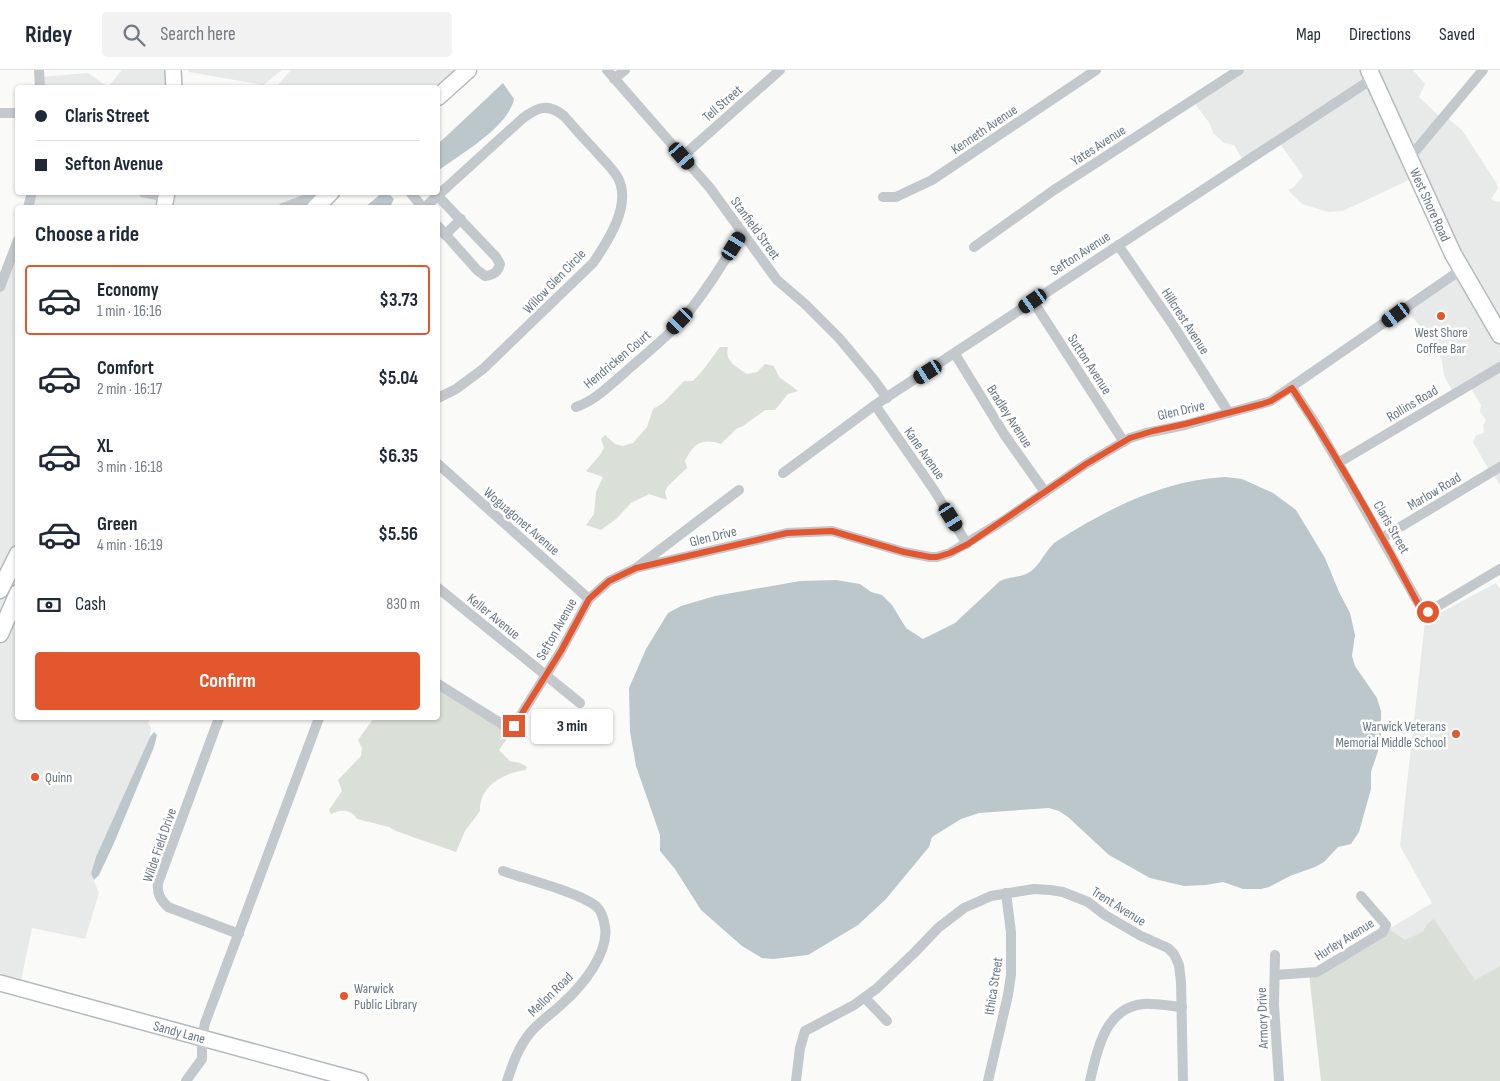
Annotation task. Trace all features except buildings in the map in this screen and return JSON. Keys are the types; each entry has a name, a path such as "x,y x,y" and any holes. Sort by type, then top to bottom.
{"main road":[{"path":"173,70 174,85"},
{"path":"440,96 468,70"},
{"name":"West Shore Road","path":"1371,74 1407,155 1462,269 1500,335"},
{"path":"318,205 328,195"},
{"path":"0,590 15,560"},
{"path":"0,634 15,600"},
{"name":"Sandy Lane","path":"0,983 360,1081"}],"street":[{"path":"40,70 40,85"},
{"name":"Stanfield Street","path":"607,70 710,188 777,280 805,304 839,338 887,398"},
{"path":"614,79 625,70"},
{"name":"Tell Street","path":"682,156 780,70"},
{"name":"Kenneth Avenue","path":"883,197 896,197 932,180 1096,70"},
{"name":"Yates Avenue","path":"974,247 1054,190 1239,70"},
{"path":"1407,155 1416,150 1483,70"},
{"name":"Sefton Avenue","path":"783,473 875,405 955,354 1371,74"},
{"name":"Willow Glen Circle","path":"440,190 523,118 542,108 559,112 574,126 615,173 621,185 622,194 622,204 614,228 606,246 593,263 483,369 456,389 440,397"},
{"path":"0,113 15,114"},
{"path":"153,195 166,199"},
{"path":"290,205 317,195"},
{"name":"Willow Glen Circle","path":"412,195 421,205"},
{"name":"Willow Glen Circle","path":"426,205 434,195"},
{"path":"436,195 496,257 500,264 498,270 485,276 477,270 440,229"},
{"path":"444,235 461,219"},
{"name":"Hendricken Court","path":"576,406 590,401 661,341 713,280 742,232"},
{"name":"Hillcrest Avenue","path":"1118,245 1174,325 1229,413"},
{"path":"0,287 15,248"},
{"name":"Glen Drive","path":"636,568 787,533 807,531 832,531 904,552 930,557 950,553 968,544 1086,464 1130,438 1271,401 1462,269"},
{"name":"Sutton Avenue","path":"1033,301 1124,442"},
{"name":"Bradley Avenue","path":"955,354 1004,434 1045,492"},
{"name":"Rollins Road","path":"1338,463 1500,367"},
{"name":"Claris Street","path":"1292,388 1317,426 1418,604 1424,611 1428,612 1500,569"},
{"name":"Kane Avenue","path":"875,405 934,490 968,544"},
{"name":"Woguagonet Avenue","path":"440,466 589,599"},
{"name":"Marlow Road","path":"1382,538 1500,467"},
{"name":"Sefton Avenue","path":"440,685 511,728 546,675 589,599 609,581 636,568 739,490"},
{"name":"Keller Avenue","path":"440,590 580,703"},
{"name":"Wilde Field Drive","path":"218,720 158,884 158,892 160,900 168,907 239,934"},
{"path":"186,1081 200,1064 205,1023 319,720"},
{"name":"Mellon Road","path":"502,871 581,898 596,907 603,919 606,933 602,948 592,970 572,995 531,1032 518,1050 507,1081"},
{"name":"Trent Avenue","path":"796,1081 800,1048 805,1031 865,998 892,975 955,913 976,901 1034,890 1063,892 1080,898 1105,916 1141,936 1168,948 1174,954 1179,965 1182,1007 1183,1081"},
{"name":"Ithica Street","path":"988,1081 1011,975 1012,938 1006,894"},
{"name":"Hurley Avenue","path":"1275,975 1316,972 1383,932 1386,925 1361,896"},
{"name":"Armory Drive","path":"1275,955 1274,1005 1279,1081"},
{"path":"865,998 887,1021"},
{"path":"1090,1081 1103,1035 1113,1019 1119,1014 1128,1008 1144,1004 1182,1007"}],"shaded area":[{"path":"122,70 171,70 173,85 110,85"},
{"path":"188,70 282,70 263,85 189,72"},
{"path":"291,70 467,70 440,87 440,85 278,85"},
{"path":"1239,70 1413,70 1425,84 1419,97 1440,117 1445,116 1462,130 1497,184 1498,188 1491,199 1500,201 1500,485 1490,472 1473,442 1476,435 1484,433 1483,425 1486,420 1480,412 1481,405 1470,387 1453,392 1444,376 1442,361 1433,342 1405,308 1457,273 1411,179 1343,211 1328,212 1302,204 1288,190 1294,187 1303,176 1278,141 1243,160 1234,145 1224,143 1213,133 1210,124 1193,101"},
{"path":"88,73 105,85 39,85 40,77"},
{"path":"503,83 514,99 503,120 494,129 440,169 440,142"},
{"path":"31,195 328,195 317,205 29,205"},
{"path":"380,195 390,195 394,199 391,205 367,205"},
{"path":"15,244 15,720 150,720 148,723 151,728 150,737 91,874 99,893 85,939 32,928 21,981 0,973 0,285"},
{"path":"720,347 728,347 727,352 730,360 747,374 757,372 765,364 774,366 779,377 798,391 788,394 775,410 765,410 736,429 721,444 703,442 695,446 685,461 687,468 667,487 665,492 667,500 649,494 631,503 616,519 601,530 586,525 594,514 596,492 603,477 586,471 604,448 601,439 605,435 615,444 623,446 633,443 647,427 653,409 663,403 684,381 693,381"},
{"path":"1225,477 1242,479 1273,493 1296,510 1325,558 1350,613 1355,635 1352,656 1355,666 1377,698 1381,711 1381,742 1371,772 1371,789 1359,832 1351,844 1338,847 1324,862 1315,867 1290,876 1269,887 1243,889 1223,882 1184,886 1150,878 1109,855 1059,811 1049,808 979,813 961,819 932,837 929,847 886,899 858,925 808,955 773,959 762,958 742,946 701,910 675,869 660,851 660,835 636,766 630,732 629,688 646,649 668,613 681,606 715,596 800,581 836,580 860,584 871,592 882,595 892,605 906,628 923,639 955,623 1000,581 1031,571 1057,541 1116,507 1158,490 1202,479"},
{"name":"Warwick Veterans Memorial Middle School","path":"1496,583 1500,589 1500,1081 1317,972 1432,903 1400,846 1425,621"},
{"path":"440,686 508,728 509,736 499,750 510,761 527,767 525,770 501,778 488,788 481,802 480,811 465,831 456,852 389,827 357,819 349,812 338,811 331,814 329,810 342,791 338,780 361,756 362,748 358,740 373,720 440,720"},
{"path":"154,732 157,735 154,747 114,843 99,875 94,880 91,874 96,857 150,737"},
{"path":"1434,919 1475,980 1500,966 1500,1081 1321,1081 1309,974 1386,927 1405,940 1423,932 1427,924"}],"place":[{"name":"West Shore Coffee Bar","path":"1441,316"},
{"name":"Warwick Veterans Memorial Middle School","path":"1456,734"},
{"name":"Quinn","path":"35,777"},
{"name":"Warwick Public Library","path":"344,996"}],"route":[{"path":"514,726 561,651 589,599 606,583 627,571 657,562 704,553 748,541 787,533 824,530 904,552 937,557 956,551 968,544 1098,456 1130,438 1262,404 1271,401 1292,388 1359,497 1418,604 1424,611 1428,612"}]}
